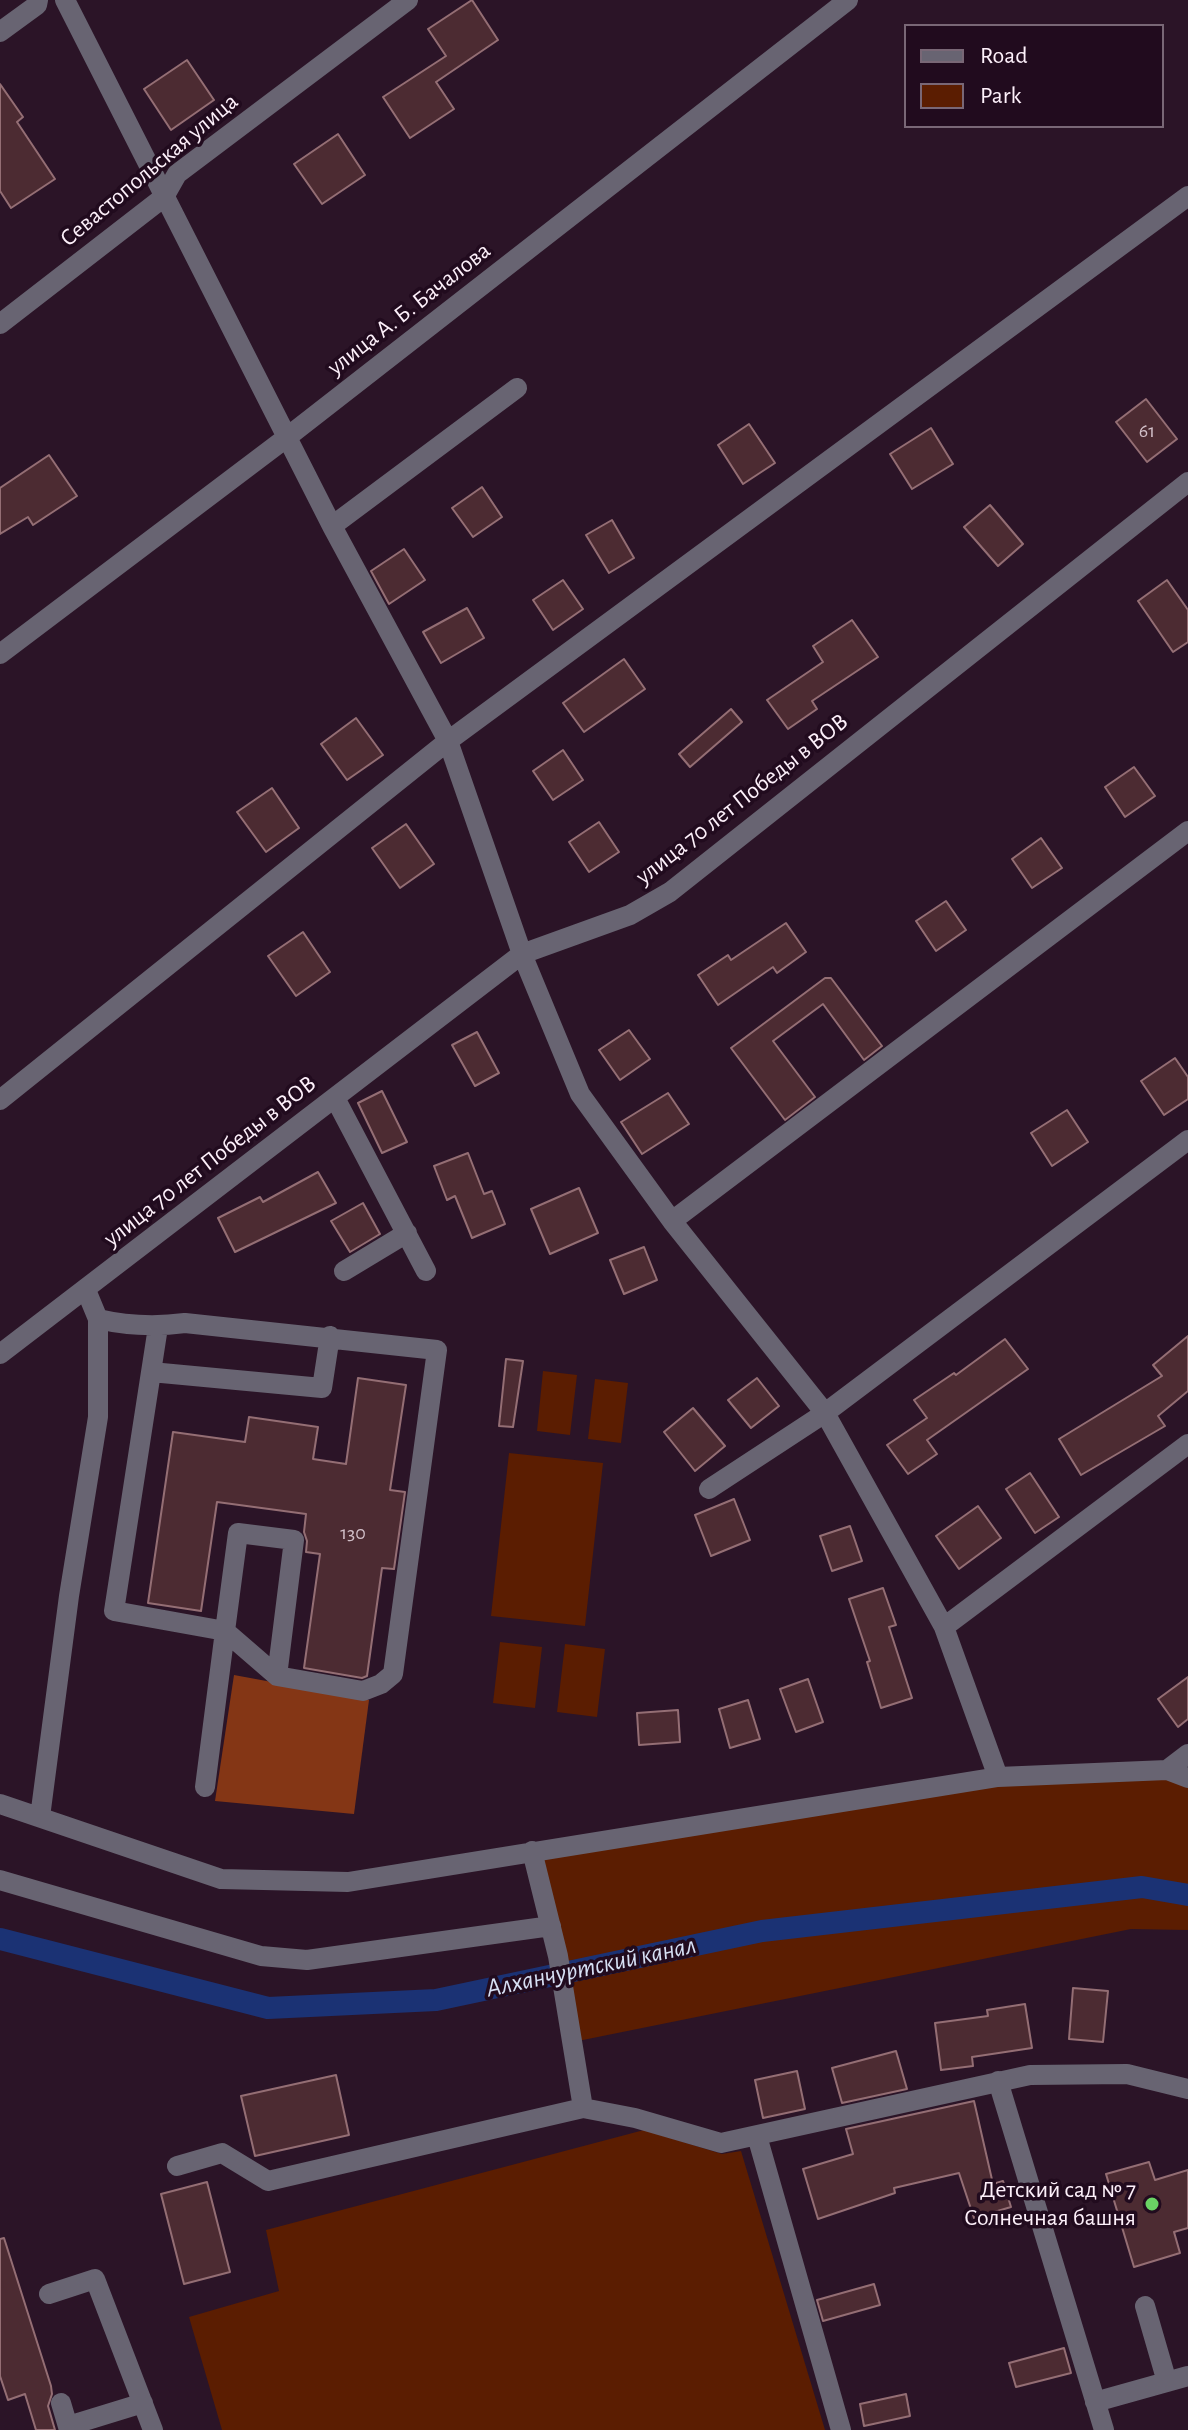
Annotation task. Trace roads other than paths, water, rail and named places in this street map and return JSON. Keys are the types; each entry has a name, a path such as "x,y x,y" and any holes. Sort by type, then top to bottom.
{"street":[{"path":"0,32 37,5 38,0"},
{"path":"65,0 286,438 448,741 522,954 580,1094 672,1221 825,1413 944,1627 998,1777"},
{"name":"Севастопольская улица","path":"0,324 164,197 177,174 408,0"},
{"name":"улица А. Б. Бачалова","path":"0,654 286,438 848,0"},
{"path":"0,1100 448,741 1188,196"},
{"path":"332,526 517,388"},
{"name":"улица 70 лет Победы в ВОВ","path":"0,1354 522,954 630,915 670,892 1188,482"},
{"path":"672,1221 1188,831"},
{"path":"335,1098 426,1271"},
{"path":"709,1489 825,1413 1188,1140"},
{"path":"344,1271 407,1233"},
{"path":"40,1817 69,1596 98,1417 98,1319 86,1290"},
{"path":"98,1319 124,1325 158,1327 185,1323 330,1336 437,1350 393,1674 381,1684 363,1691 277,1676 225,1631 114,1611 158,1327"},
{"path":"151,1372 322,1388 330,1336"},
{"path":"944,1627 1188,1444"},
{"path":"205,1787 238,1533 294,1540 277,1676"},
{"path":"1167,1770 1188,1754"},
{"path":"0,1804 221,1879 348,1882 998,1777 1167,1770 1188,1778"},
{"path":"532,1851 558,1956 583,2108"},
{"path":"0,1880 261,1956 307,1960 551,1926"},
{"path":"177,2166 222,2153 268,2181 583,2108 635,2118 721,2143 1030,2075 1127,2074 1188,2089"},
{"path":"998,2081 1104,2430"},
{"path":"757,2136 841,2430"},
{"path":"49,2294 95,2279 153,2430"},
{"path":"1145,2306 1167,2382"},
{"path":"1095,2402 1188,2376"},
{"path":"61,2403 68,2428 143,2403"}],"waterway":[{"name":"Алханчуртский канал","path":"0,1939 268,2008 436,2000 762,1931 1142,1887 1188,1895"}],"place":[{"name":"Детский сад № 7 Солнечная башня","path":"1152,2204"}]}
